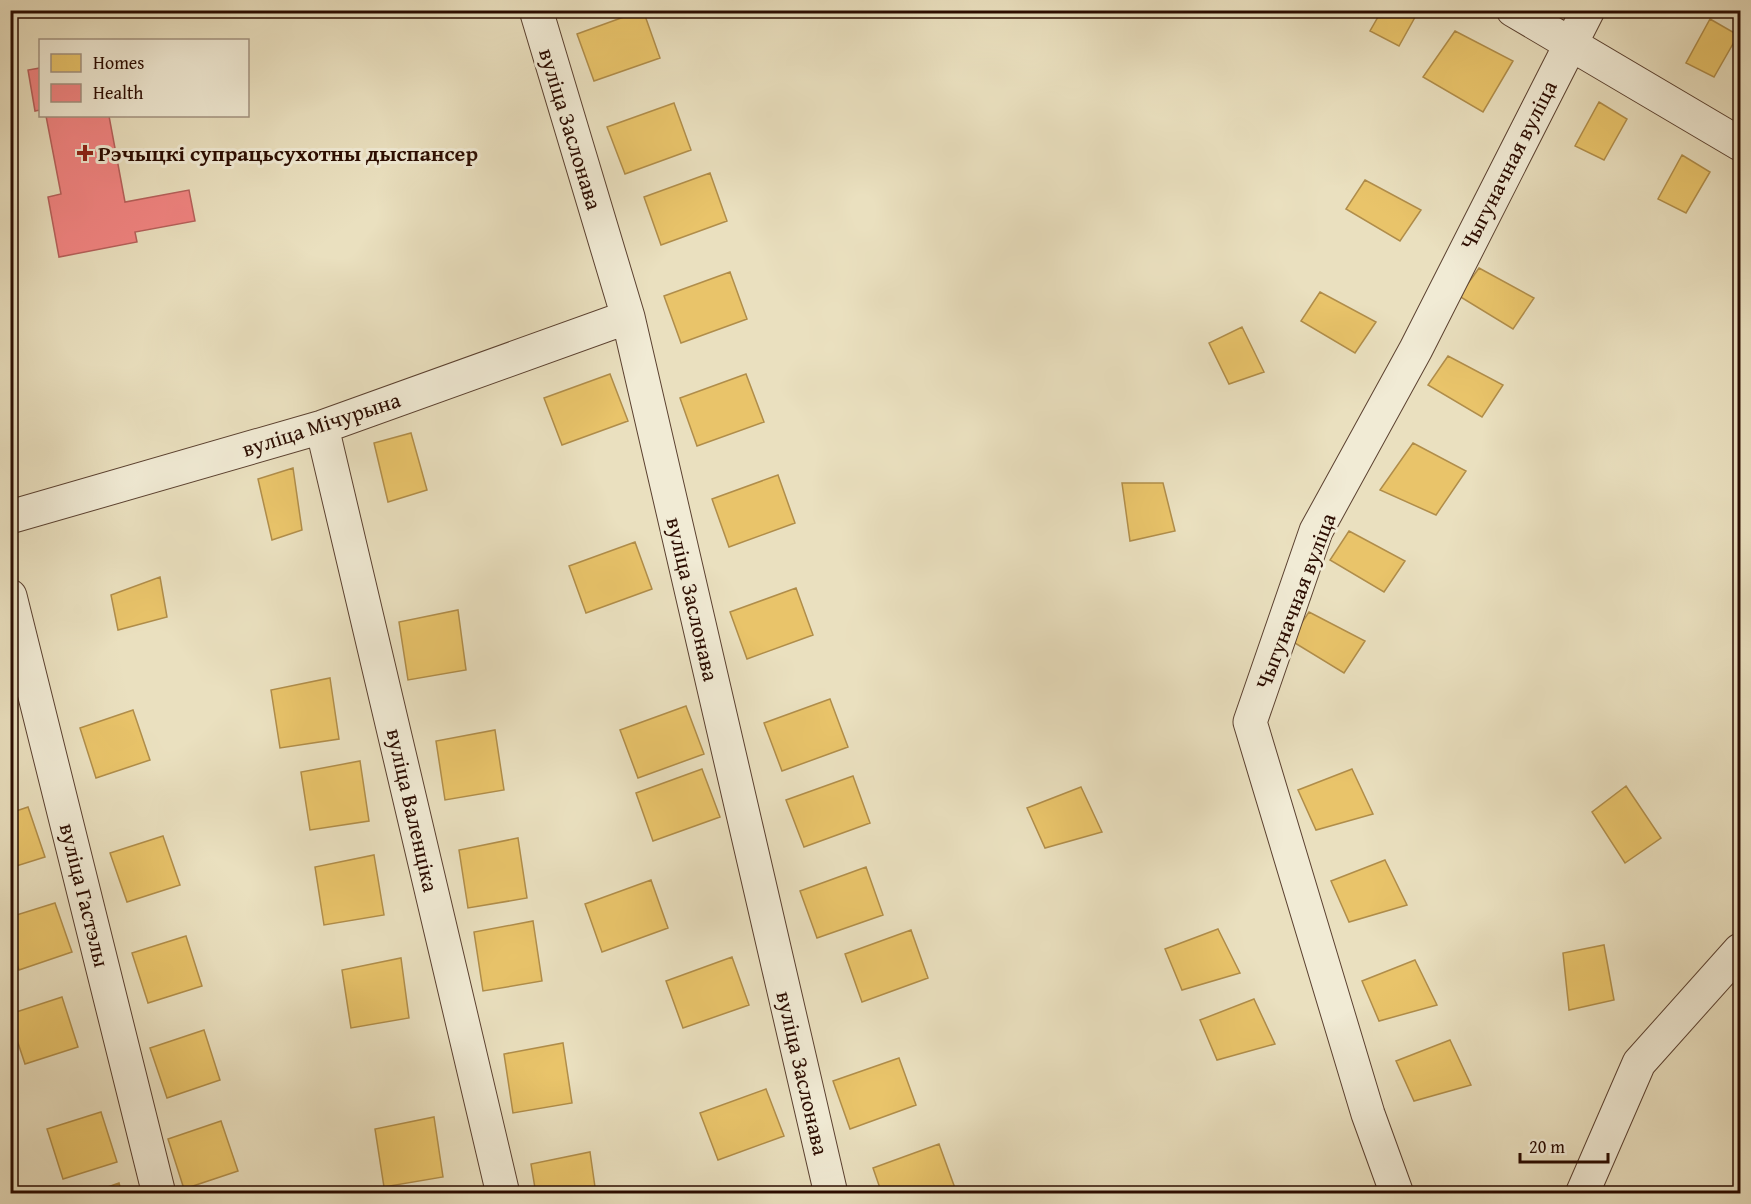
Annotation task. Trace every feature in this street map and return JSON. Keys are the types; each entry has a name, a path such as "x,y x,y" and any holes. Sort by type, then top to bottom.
{"street":[{"name":"вуліца Заслонава","path":"536,10 628,317 831,1194"},
{"path":"1513,10 1740,144"},
{"name":"Чыгуначная вуліца","path":"1397,1194 1368,1114 1250,722 1316,531 1416,349 1588,10"},
{"name":"вуліца Мічурына","path":"10,518 322,428 628,317"},
{"name":"вуліца Валенціка","path":"322,428 503,1194"},
{"name":"вуліца Гастэлы","path":"10,596 159,1194"},
{"path":"1582,1194 1639,1063 1740,950"}],"building: Homes":[{"path":"643,10 660,58 594,81 577,34"},
{"path":"1382,10 1419,10 1399,46 1370,31"},
{"path":"1710,19 1738,35 1714,77 1686,63"},
{"path":"1455,31 1513,61 1483,112 1423,77"},
{"path":"1599,102 1627,119 1604,160 1575,146"},
{"path":"674,103 691,150 625,174 607,127"},
{"path":"1682,155 1710,172 1686,213 1658,199"},
{"path":"710,173 727,221 661,245 644,197"},
{"path":"1365,180 1421,210 1400,241 1346,209"},
{"path":"1479,268 1534,298 1513,329 1459,296"},
{"path":"730,272 747,319 681,343 664,296"},
{"path":"1320,292 1376,322 1355,353 1301,321"},
{"path":"1242,327 1264,372 1229,384 1209,343"},
{"path":"1448,356 1503,385 1482,417 1428,385"},
{"path":"610,374 628,421 562,445 544,398"},
{"path":"746,374 764,422 697,446 680,398"},
{"path":"411,433 427,490 388,502 374,443"},
{"path":"1413,443 1466,471 1436,515 1380,490"},
{"path":"293,468 302,530 272,540 258,479"},
{"path":"778,475 795,523 729,547 712,499"},
{"path":"1122,483 1163,483 1175,531 1130,541"},
{"path":"1349,531 1405,561 1384,592 1330,560"},
{"path":"635,542 652,589 586,613 569,566"},
{"path":"160,577 167,617 118,630 111,595"},
{"path":"796,588 813,635 747,659 730,612"},
{"path":"458,610 466,670 408,680 399,622"},
{"path":"1309,612 1365,641 1344,673 1290,640"},
{"path":"330,678 339,739 280,748 271,690"},
{"path":"830,699 848,747 782,771 764,723"},
{"path":"686,706 704,754 638,778 620,730"},
{"path":"133,710 150,760 96,778 80,728"},
{"path":"495,730 504,790 445,800 436,741"},
{"path":"360,761 369,821 310,830 301,772"},
{"path":"702,769 720,817 653,841 636,793"},
{"path":"1352,769 1373,814 1316,830 1298,790"},
{"path":"853,776 870,823 804,847 786,800"},
{"path":"1626,786 1661,838 1625,863 1592,812"},
{"path":"1081,787 1102,832 1045,848 1027,808"},
{"path":"28,807 45,857 10,868 10,813"},
{"path":"163,836 180,885 127,902 110,853"},
{"path":"518,838 527,898 468,908 459,850"},
{"path":"374,855 384,915 324,925 315,867"},
{"path":"1385,860 1407,905 1349,922 1331,881"},
{"path":"866,867 883,915 817,938 800,891"},
{"path":"651,880 668,928 602,952 585,904"},
{"path":"55,903 72,952 19,970 10,945 10,917"},
{"path":"533,921 542,981 483,991 474,932"},
{"path":"1218,929 1240,973 1182,990 1165,949"},
{"path":"911,930 928,978 862,1002 845,954"},
{"path":"186,936 202,986 148,1003 132,953"},
{"path":"1604,945 1614,1000 1569,1010 1563,953"},
{"path":"732,957 749,1005 683,1028 666,981"},
{"path":"401,958 409,1018 351,1028 342,970"},
{"path":"1415,960 1437,1005 1379,1021 1362,981"},
{"path":"62,997 78,1047 25,1064 10,1014"},
{"path":"1254,999 1275,1044 1217,1060 1200,1020"},
{"path":"204,1030 220,1080 167,1098 150,1048"},
{"path":"1450,1040 1471,1085 1414,1101 1396,1061"},
{"path":"563,1043 572,1103 513,1113 504,1054"},
{"path":"899,1058 916,1105 850,1129 833,1081"},
{"path":"766,1089 784,1136 718,1160 700,1113"},
{"path":"101,1112 117,1162 63,1179 47,1129"},
{"path":"434,1117 443,1177 384,1187 375,1129"},
{"path":"221,1121 238,1171 184,1189 168,1139"},
{"path":"939,1144 956,1191 950,1194 882,1194 873,1168"},
{"path":"590,1152 596,1194 536,1194 531,1164"},
{"path":"119,1183 122,1194 88,1194"},
{"path":"794,1188 796,1194 777,1194"}],"building: Health":[{"name":"Рэчыцкі супрацьсухотны дыспансер","path":"39,68 39,110 35,111 28,70"},
{"name":"Рэчыцкі супрацьсухотны дыспансер","path":"46,117 109,117 125,202 189,190 195,221 135,232 137,242 59,257 48,197 61,194"}],"place":[{"name":"Рэчыцкі супрацьсухотны дыспансер","path":"85,153"}]}
